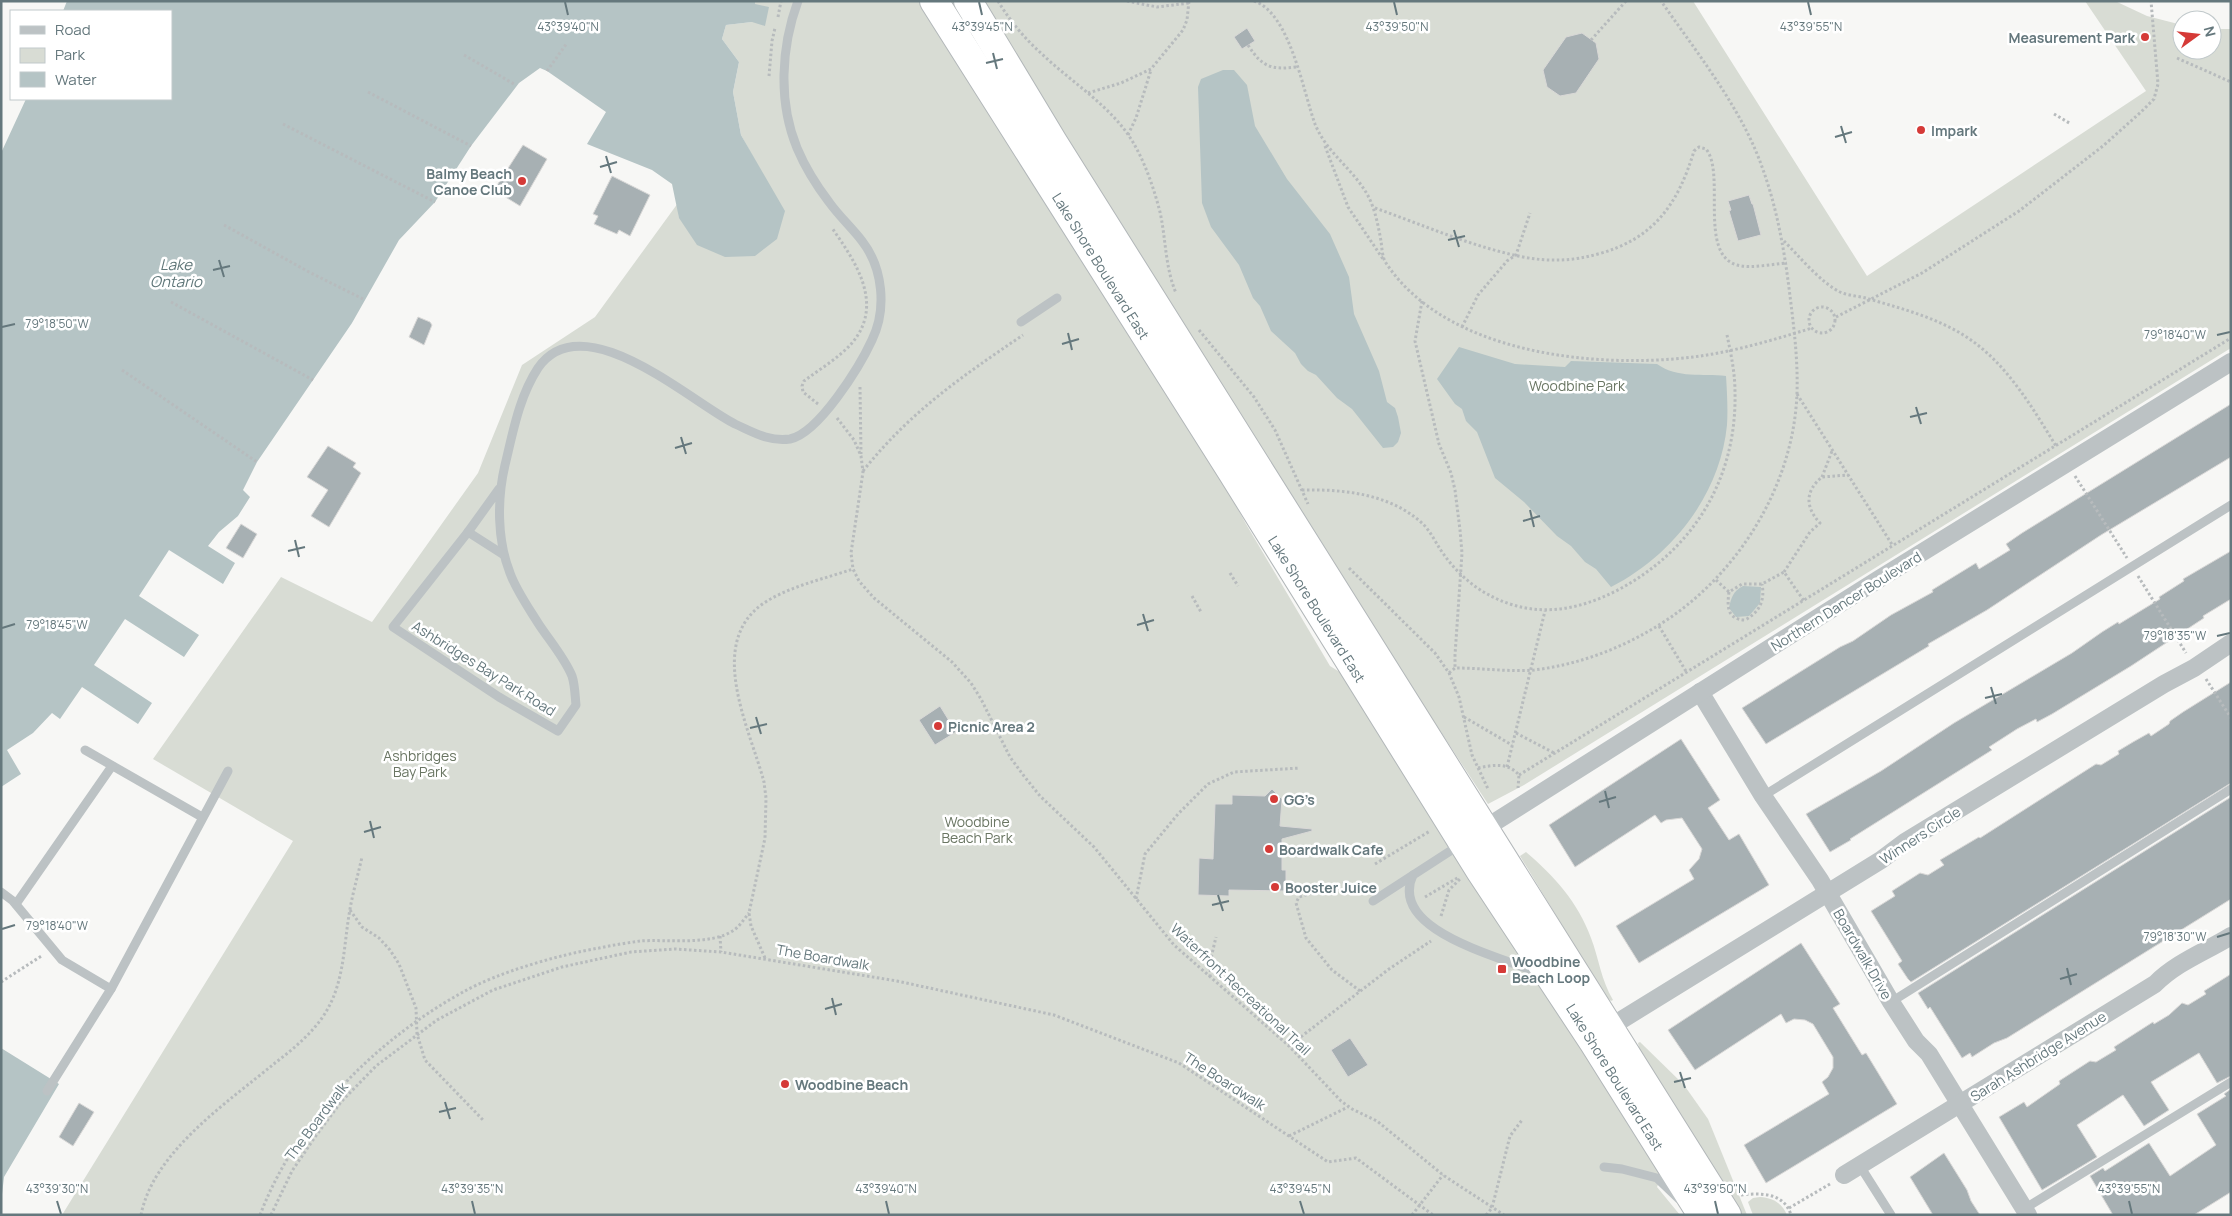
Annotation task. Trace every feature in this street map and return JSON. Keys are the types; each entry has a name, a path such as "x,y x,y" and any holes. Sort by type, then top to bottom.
{"highway":[{"name":"Lake Shore Boulevard East","path":"934,1 1237,480 1474,836 1734,1205"},
{"name":"Lake Shore Boulevard East","path":"968,1 1474,836 1558,987 1702,1215"}],"street":[{"name":"Northern Dancer Boulevard","path":"1474,836 1700,692 2231,362"},
{"name":"Winners Circle","path":"1610,1027 1881,860 1922,832 2164,684 2194,668 2231,642"},
{"name":"Boardwalk Drive","path":"1700,692 1763,796 1828,893 1892,1002 1916,1040 1929,1054 2026,1212"},
{"name":"Sarah Ashbridge Avenue","path":"1837,1180 2155,984 2168,971 2202,950 2231,936"}],"lane":[{"name":"Ashbridges Bay Park Road","path":"499,488 468,532 393,627 498,697 558,731 576,705 573,679 511,576 504,554 499,488 519,406 538,368 546,358 560,350 590,347 617,353 662,377 725,418 762,437 780,439 797,436 812,428 857,367 874,338 880,317 881,302 878,274 863,242 812,178 796,146 788,121 784,66 787,36 798,1"},
{"path":"1021,322 1057,298"},
{"path":"1763,796 2231,505"},
{"path":"468,532 504,554"},
{"path":"85,750 202,817"},
{"path":"16,904 112,766"},
{"path":"47,1090 111,989 228,771"},
{"path":"1892,1002 2231,789"},
{"path":"1373,901 1474,836"},
{"path":"1413,875 1408,885 1412,908 1424,920 1447,936 1538,973 1558,987"},
{"path":"1,892 16,904 53,950 69,966 111,989"},
{"path":"2026,1212 2231,1082"},
{"path":"1860,1166 1891,1215"},
{"path":"1604,1168 1622,1168 1657,1178 1696,1215"}],"path":[{"path":"770,84 772,41 781,1"},
{"path":"998,1 1018,29 1041,54 1088,93 1114,118 1134,143 1151,180 1160,212 1167,266 1177,296"},
{"path":"1127,1 1156,7 1189,2 1188,20 1183,30 1151,69 1136,118 1128,135"},
{"path":"1254,1 1271,12 1279,23 1345,201 1384,261 1402,282 1422,301 1448,321 1506,344 1588,359 1660,360 1730,350 1812,328"},
{"path":"1592,40 1626,1"},
{"path":"1449,673 1456,668 1532,670 1567,664 1602,653 1659,626 1716,580 1755,529 1772,495 1783,466 1791,433 1797,394 1795,333 1783,240 1767,182 1754,147 1728,101 1661,1"},
{"path":"1836,317 1922,273 2020,211 2103,146 2149,104 2156,95 2158,84 2151,1"},
{"path":"547,71 567,43"},
{"path":"1248,45 1261,62 1271,68 1296,67"},
{"path":"464,55 514,84"},
{"path":"2182,60 2231,82"},
{"path":"1088,93 1121,83 1151,69"},
{"path":"368,92 471,146"},
{"path":"2054,114 2071,124"},
{"path":"283,124 435,202"},
{"path":"1324,143 1361,184 1374,207 1384,261"},
{"path":"1374,207 1433,229 1516,255 1563,261 1610,251 1634,241 1654,226 1682,183 1694,151 1699,147 1706,149 1714,163 1713,214 1716,234 1727,260 1735,265 1745,266 1786,263"},
{"path":"1462,327 1478,296 1507,261 1516,255 1530,214"},
{"path":"815,402 803,392 802,386 804,381 852,343 860,331 865,316 866,298 864,281 858,267 828,223"},
{"path":"224,225 309,272 366,300"},
{"path":"1783,240 1834,288 1847,294 1869,299 1937,321 1969,338 1994,360 2012,380 2059,450"},
{"path":"1422,301 1414,341 1439,444 1455,490 1462,545 1454,655 1456,668"},
{"path":"171,302 313,380"},
{"path":"1819,307 1827,308 1836,317 1835,325 1830,331 1818,333 1812,328 1809,320 1810,316 1819,307"},
{"path":"1193,322 1254,397 1274,430 1309,505"},
{"path":"863,472 897,432 942,391 1027,332"},
{"path":"1302,490 1337,490 1363,494 1403,511 1423,524 1461,576 1476,588 1498,600 1520,607 1545,611 1565,609 1591,602 1639,579 1664,560 1686,537 1715,493 1731,444 1734,418 1735,391 1727,336"},
{"path":"1519,775 2231,338"},
{"path":"765,958 751,926 748,913 765,838 766,798 764,782 736,683 733,664 735,647 746,621 765,603 798,588 853,569 851,553 863,472 860,380 857,367"},
{"path":"122,370 257,462"},
{"path":"1797,394 1892,546"},
{"path":"836,417 854,440 861,456"},
{"path":"1729,592 1742,584 1762,584 1784,572 1810,532 1820,523 1811,513 1808,502 1811,488 1822,477 1832,450"},
{"path":"2071,469 2194,668 2202,673 2231,718"},
{"path":"1822,477 1848,474"},
{"path":"1345,564 1435,653 1449,673 1459,697 1469,742 1488,791"},
{"name":"Waterfront Recreational Trail","path":"853,569 859,581 874,598 952,662 971,683 1010,757 1024,776 1040,796 1094,847 1174,945 1289,1046 1326,1087 1348,1107 1377,1121 1443,1175 1504,1215"},
{"path":"1784,572 1804,601"},
{"path":"1230,573 1238,586"},
{"path":"1716,580 1729,592"},
{"path":"1729,592 1728,609 1730,614 1738,619 1745,620 1757,612 1761,604 1762,584"},
{"path":"1192,596 1202,612"},
{"path":"1507,767 1545,611"},
{"path":"1659,626 1687,673"},
{"path":"1464,717 1512,745"},
{"path":"1516,733 1556,754"},
{"path":"1478,768 1496,765 1514,770 1519,775 1518,791"},
{"path":"1136,899 1145,854 1178,814 1208,784 1234,772 1300,768"},
{"path":"1375,864 1429,831 1438,834"},
{"path":"142,1215 144,1200 158,1175 174,1154 202,1124 295,1046 321,1019 332,1002 344,965 350,910 362,857"},
{"path":"1425,897 1456,878 1465,876 1454,883 1449,890 1441,916"},
{"path":"1345,883 1300,897 1296,903 1306,938 1332,970 1360,992"},
{"path":"350,910 362,927 379,938 390,950 399,964 416,1008 417,1034 425,1060 484,1121"},
{"path":"260,1215 281,1170 305,1132 336,1092 362,1066 416,1021 464,991 554,958 599,948 641,941 698,940 720,936 733,930 748,913"},
{"path":"720,936 721,952"},
{"path":"1210,977 1210,958 1216,937"},
{"path":"1289,1046 1410,954 1433,940"},
{"name":"The Boardwalk","path":"271,1215 292,1172 341,1102 376,1066 437,1020 469,1001 519,980 562,967 631,952 675,949 721,952 765,958 897,981 1054,1015 1179,1063 1328,1162 1356,1158 1433,1215"},
{"path":"1,982 17,970 53,950"},
{"path":"1289,1136 1348,1107"},
{"path":"1486,1215 1492,1208 1510,1136 1522,1120"},
{"path":"1412,1215 1443,1175"},
{"path":"1789,1208 1837,1180"},
{"path":"1734,1205 1759,1194 1773,1196 1789,1208 1791,1215"}],"green space":[{"name":"Woodbine Beach Park","path":"755,1 922,1 1178,400 1246,524 1330,666 1351,679 1664,1170 1657,1187 1680,1215 62,1215 293,841 153,759 281,577 372,622 478,473 522,365 595,317 678,203 679,218 759,168 741,135 733,92 739,62 722,39 726,25 752,22"},
{"name":"Woodbine Park","path":"983,1 1693,1 1867,276 2146,91 2085,1 2115,1 2147,16 2172,22 2172,60 2222,60 2222,29 2231,29 2231,348 1524,785 1488,804 1361,610 1125,234"},
{"path":"1526,852 1555,880 1572,901 1586,925 1603,977 1613,1000 1611,1001 1604,995 1520,856"},
{"path":"1640,1042 1684,1085 1708,1119 1747,1215 1740,1215 1640,1053 1638,1043"},
{"path":"1760,1197 1776,1202 1787,1215 1753,1215 1748,1202 1753,1198"}],"water":[{"name":"Lake Ontario","path":"67,1 755,1 755,4 769,7 765,26 752,22 726,25 722,39 739,62 733,92 741,135 785,211 777,239 755,256 725,257 697,245 679,218 672,184 652,170 587,144 606,112 540,68 519,83 471,146 435,202 399,240 352,323 257,462 243,490 250,497 238,516 219,532 208,546 235,563 223,584 169,550 139,596 199,635 184,657 125,619 94,665 152,703 138,724 82,687 60,719 52,713 33,733 7,750 21,774 1,787 1,153 26,100 172,100 172,10 63,10"},
{"path":"1223,70 1234,70 1247,85 1255,126 1287,179 1330,234 1349,277 1354,314 1379,371 1387,402 1395,408 1398,417 1401,433 1398,442 1393,447 1383,448 1352,409 1337,398 1316,375 1308,371 1301,364 1295,353 1271,331 1260,306 1253,298 1239,265 1211,227 1202,203 1198,87 1201,79"},
{"path":"1459,347 1515,364 1565,367 1571,361 1657,364 1665,369 1682,374 1726,376 1727,425 1723,451 1703,499 1673,541 1633,574 1611,587 1596,569 1585,562 1571,546 1557,536 1524,502 1495,478 1477,432 1466,421 1462,409 1455,404 1437,379"},
{"path":"1743,586 1761,587 1760,603 1749,616 1736,617 1729,608 1735,593"},
{"path":"1,1048 59,1084 4,1177 1,1203"}],"building":[{"path":"1247,28 1255,41 1242,49 1234,37"},
{"path":"1582,33 1596,43 1599,59 1576,93 1560,96 1547,87 1543,70 1566,37"},
{"path":"523,145 547,159 520,206 494,190"},
{"path":"612,176 650,195 630,236 619,230 617,234 594,224 598,216 593,214"},
{"path":"1749,195 1761,235 1738,241 1728,201"},
{"path":"418,317 430,322 432,325 424,345 409,337"},
{"path":"2231,404 2231,457 2101,535 1987,610 1928,644 1929,646 1766,744 1742,708 1840,647 1853,641 1891,615 1933,592 1932,590 1976,563 1979,569 2010,550 2006,544 2022,533"},
{"path":"328,446 356,463 353,467 361,473 329,527 311,516 328,490 307,477"},
{"path":"241,524 257,534 243,558 226,548"},
{"path":"2231,551 2231,599 2131,666 2052,714 2037,722 2036,719 2017,729 1989,747 1992,750 1830,852 1806,814 1881,771 1954,723 2072,653 2118,622 2119,624 2160,599 2159,597 2184,581 2183,579"},
{"path":"2231,682 2231,783 1911,982 1908,979 1898,964 1902,961 1871,911 1895,896 1892,891 1920,873 1928,875 1944,865 1940,860 1980,838 2096,764 2101,765 2119,754 2118,751 2133,742 2149,733 2151,736 2183,712"},
{"name":"Picnic Area 2","path":"940,706 956,732 935,745 919,720"},
{"path":"1681,739 1720,800 1708,808 1729,840 1739,834 1769,885 1639,963 1616,926 1694,879 1689,870 1699,859 1702,849 1682,818 1666,820 1661,823 1655,815 1575,867 1549,825"},
{"path":"1272,789 1282,799 1280,826 1312,829 1312,831 1282,839 1282,870 1286,870 1286,891 1229,890 1229,896 1198,895 1199,858 1213,859 1215,804 1232,804 1232,795 1265,796"},
{"path":"2231,797 2231,899 2007,1038 1994,1043 1972,1057 1970,1053 1962,1058 1930,1007 1928,1009 1918,993"},
{"path":"1801,943 1840,1004 1833,1008 1862,1055 1866,1053 1897,1104 1766,1183 1744,1145 1829,1094 1822,1082 1828,1077 1833,1068 1833,1057 1813,1024 1805,1020 1794,1019 1786,1023 1781,1014 1695,1070 1668,1030"},
{"path":"2231,974 2231,1076 2217,1083 2199,1053 2151,1082 2169,1110 2144,1126 2123,1095 2077,1125 2097,1157 2042,1190 1999,1117 2024,1102 2027,1107 2060,1084 2059,1081 2090,1061 2096,1062 2116,1050 2114,1047 2153,1022 2154,1024 2169,1015 2182,1003 2188,1005 2206,994 2204,991"},
{"path":"1350,1038 1368,1065 1348,1077 1331,1050"},
{"path":"2231,1089 2231,1192 2194,1215 2113,1215 2090,1176 2103,1168 2105,1171 2149,1143 2170,1176 2216,1145 2197,1114 2226,1096 2224,1094"},
{"path":"79,1103 94,1112 73,1146 59,1137"},
{"path":"1944,1153 1980,1215 1933,1215 1910,1177"}],"place":[{"name":"Measurement Park","path":"2145,37"},
{"name":"Impark","path":"1921,130"},
{"name":"Balmy Beach Canoe Club","path":"522,181"},
{"name":"Picnic Area 2","path":"938,726"},
{"name":"GG’s","path":"1274,799"},
{"name":"Boardwalk Cafe","path":"1269,849"},
{"name":"Booster Juice","path":"1275,887"},
{"name":"Woodbine Beach Loop","path":"1502,969"},
{"name":"Woodbine Beach","path":"785,1084"}],"park label":[{"name":"Ashbridges Bay Park","path":"420,764"}]}
